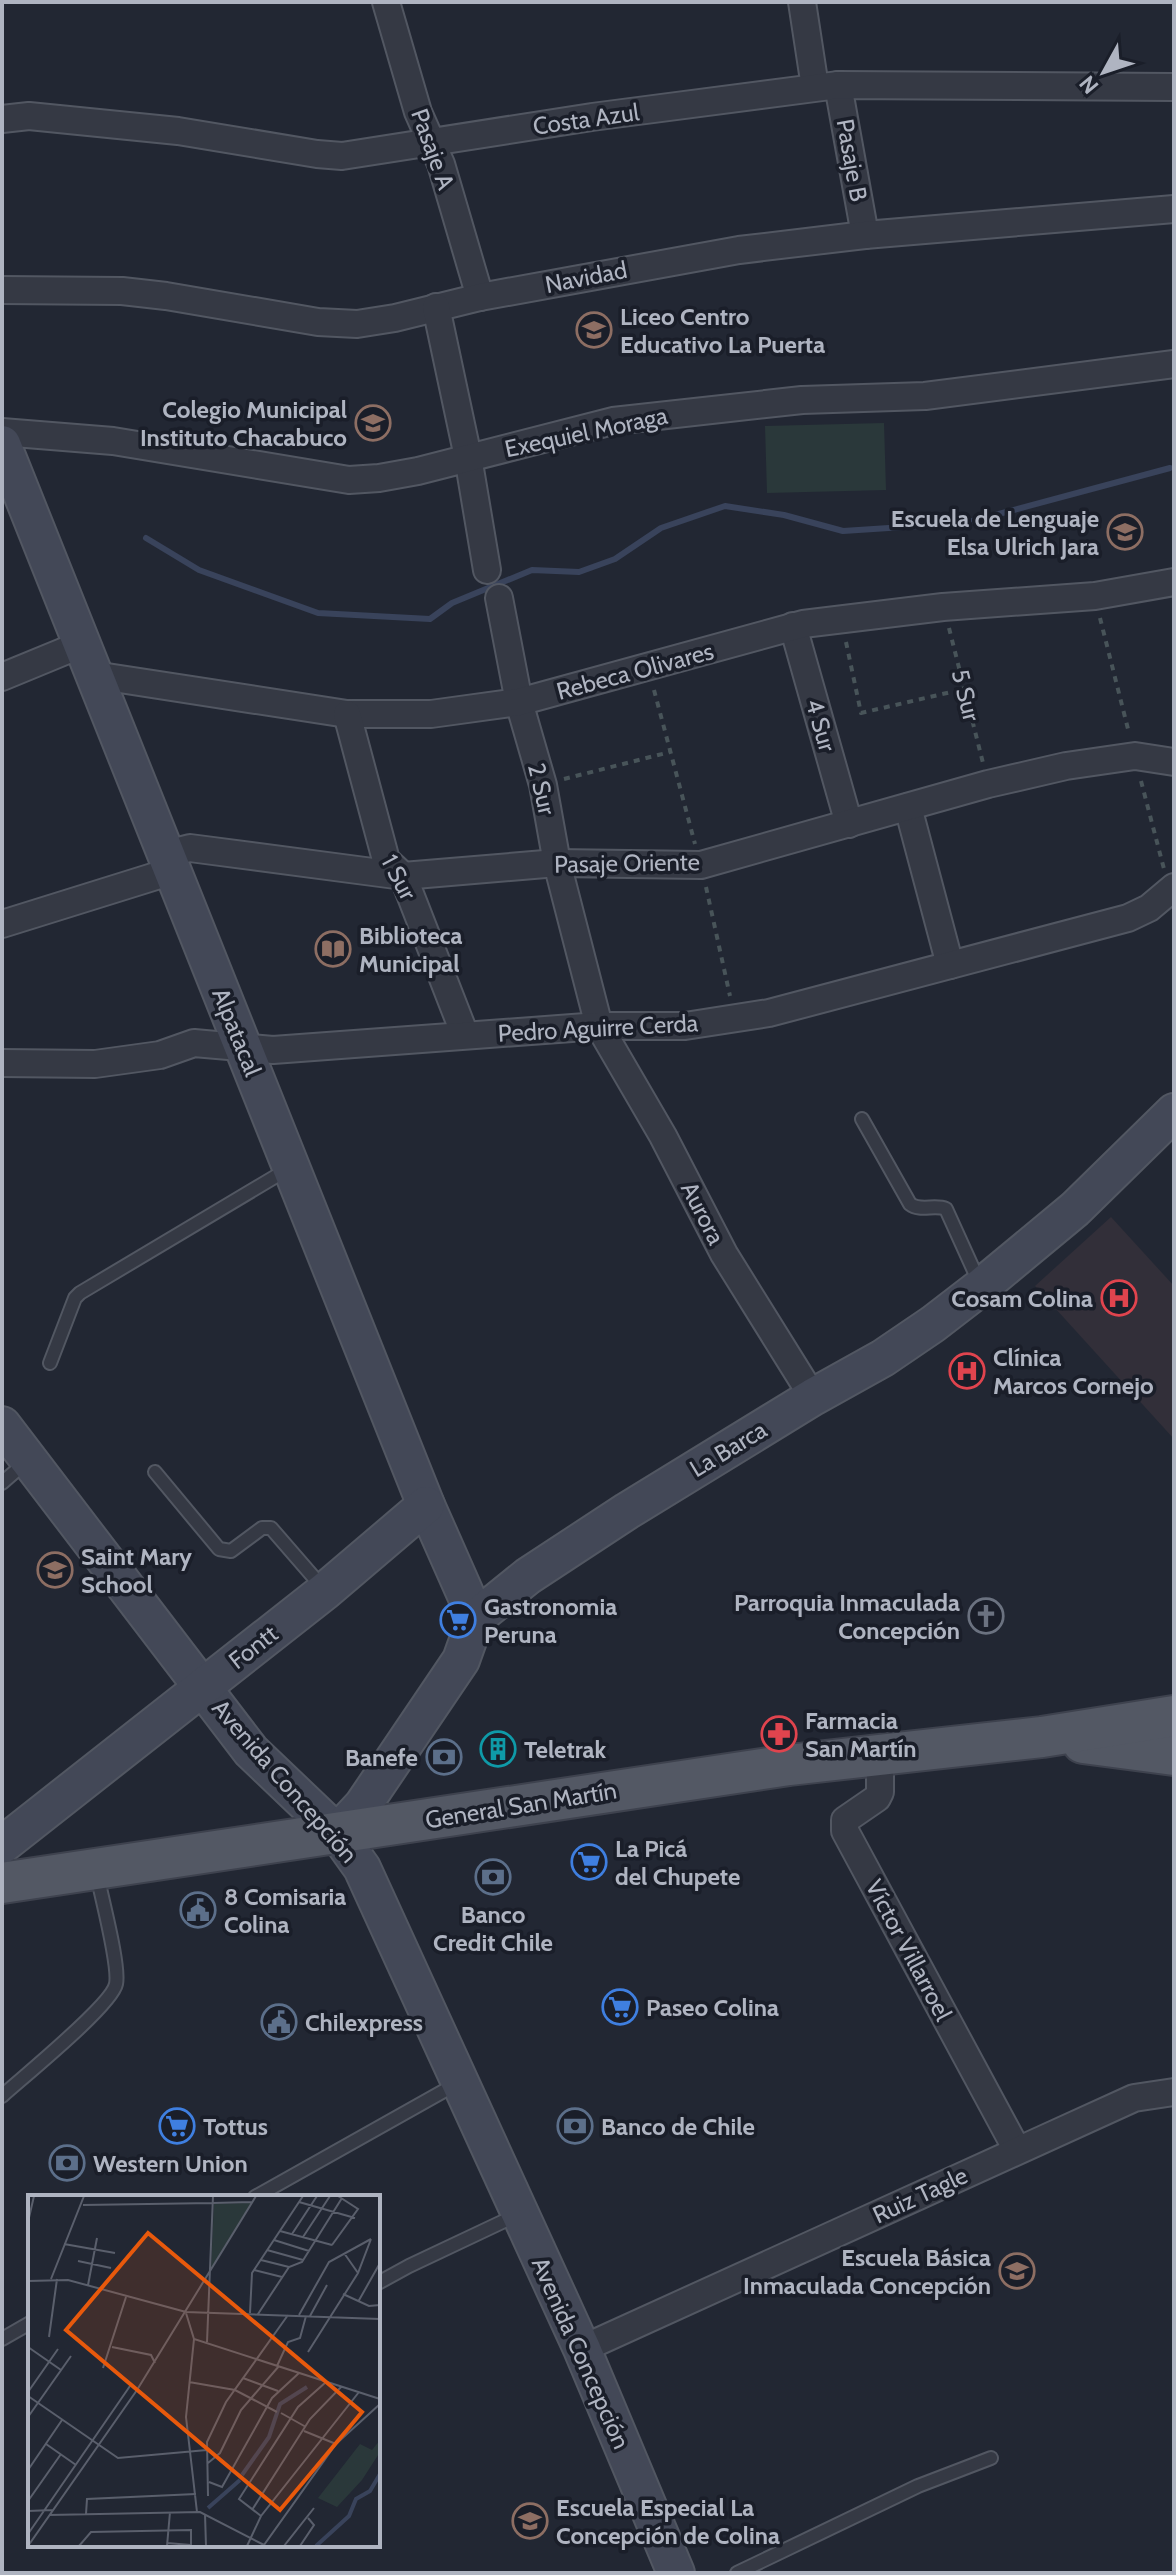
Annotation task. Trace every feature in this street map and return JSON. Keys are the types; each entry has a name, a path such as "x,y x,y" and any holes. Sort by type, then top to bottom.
{"main road":[{"name":"Alpatacal","path":"2,444 426,1505 476,1618"},
{"name":"La Barca","path":"476,1618 528,1576 627,1511 813,1397 883,1358 981,1287 1075,1209 1174,1112"},
{"name":"Avenida Concepción","path":"2,1425 251,1751 337,1833 362,1868 582,2349 676,2573"},
{"name":"Fontt","path":"2,1845 325,1591 426,1505"},
{"path":"337,1833 363,1805 461,1660 476,1618"},
{"name":"General San Martín","path":"2,1883 789,1765 1042,1737 1174,1716"},
{"name":"General San Martín","path":"1042,1737 1174,1755"}],"street":[{"name":"Pasaje A","path":"386,2 418,112 441,164 480,297"},
{"name":"Pasaje B","path":"802,2 865,235"},
{"name":"Costa Azul","path":"2,119 29,116 178,131 342,156 827,86 1174,87"},
{"name":"Navidad","path":"2,290 122,291 338,324 376,322 480,297 739,250 865,235 1174,209"},
{"path":"436,307 468,457 487,570"},
{"name":"Exequiel Moraga","path":"2,432 113,441 349,480 418,471 613,421 802,400 925,396 1173,372"},
{"name":"Rebeca Olivares","path":"88,660 347,714 431,714 519,702 793,626 943,607 1095,596 1174,582"},
{"name":"2 Sur","path":"499,598 519,702 543,785 557,863 599,1026"},
{"name":"4 Sur","path":"793,626 849,824"},
{"path":"2,677 88,660"},
{"name":"1 Sur","path":"347,714 386,860 403,876 465,1035"},
{"name":"Pasaje Oriente","path":"2,924 169,863 190,848 403,876 557,863 701,865 988,784 1066,766 1135,756 1174,762"},
{"path":"908,807 950,965"},
{"name":"Pedro Aguirre Cerda","path":"2,1063 95,1064 160,1055 194,1043 273,1050 599,1026 685,1026 735,1020 1128,918 1149,908 1174,887"},
{"name":"Aurora","path":"599,1026 663,1136 724,1254 813,1397"},
{"name":"Víctor Villarroel","path":"880,1756 880,1792 877,1798 845,1820 845,1831 1017,2150"},
{"name":"Ruiz Tagle","path":"582,2349 1134,2098 1174,2092"}],"lane":[{"path":"862,1119 910,1204 914,1207 946,1209 981,1287"},
{"path":"50,1363 75,1298 80,1293 291,1167"},
{"path":"2,1483 29,1460"},
{"path":"155,1472 219,1549 231,1551 262,1528 271,1528 325,1591"},
{"path":"2,2096 102,2005 116,1985 114,1959 96,1869"},
{"path":"259,2195 458,2083"},
{"path":"380,2282 519,2214"},
{"path":"2,2339 28,2324"},
{"path":"737,2573 918,2486 991,2458"}],"path":[{"name":"5 Sur","path":"943,607 988,784"},
{"path":"842,619 861,713 964,689"},
{"path":"543,785 670,752"}],"shaded area":[{"path":"884,423 886,490 767,493 765,426"},
{"path":"1111,1217 1174,1286 1174,1439 1035,1286"}],"waterway":[{"path":"146,538 199,570 318,613 430,619 452,603 532,570 579,572 615,559 661,528 725,506 784,515 843,531 965,523 1170,468"}],"place":[{"name":"Liceo Centro Educativo La Puerta","path":"594,330"},
{"name":"Colegio Municipal Instituto Chacabuco","path":"373,423"},
{"name":"Escuela de Lenguaje Elsa Ulrich Jara","path":"1125,532"},
{"name":"Biblioteca Municipal","path":"333,949"},
{"name":"Cosam Colina","path":"1119,1298"},
{"name":"Clínica Marcos Cornejo","path":"967,1371"},
{"name":"Saint Mary School","path":"55,1570"},
{"name":"Parroquia Inmaculada Concepción","path":"986,1616"},
{"name":"Gastronomia Peruna","path":"458,1620"},
{"name":"Farmacia San Martín","path":"779,1734"},
{"name":"Teletrak","path":"498,1749"},
{"name":"Banefe","path":"444,1757"},
{"name":"La Picá del Chupete","path":"589,1862"},
{"name":"Banco Credit Chile","path":"493,1877"},
{"name":"8 Comisaria Colina","path":"198,1910"},
{"name":"Paseo Colina","path":"620,2007"},
{"name":"Chilexpress","path":"279,2022"},
{"name":"Tottus","path":"177,2126"},
{"name":"Banco de Chile","path":"575,2126"},
{"name":"Western Union","path":"67,2163"},
{"name":"Escuela Básica Inmaculada Concepción","path":"1017,2271"},
{"name":"Escuela Especial La Concepción de Colina","path":"530,2521"}]}
